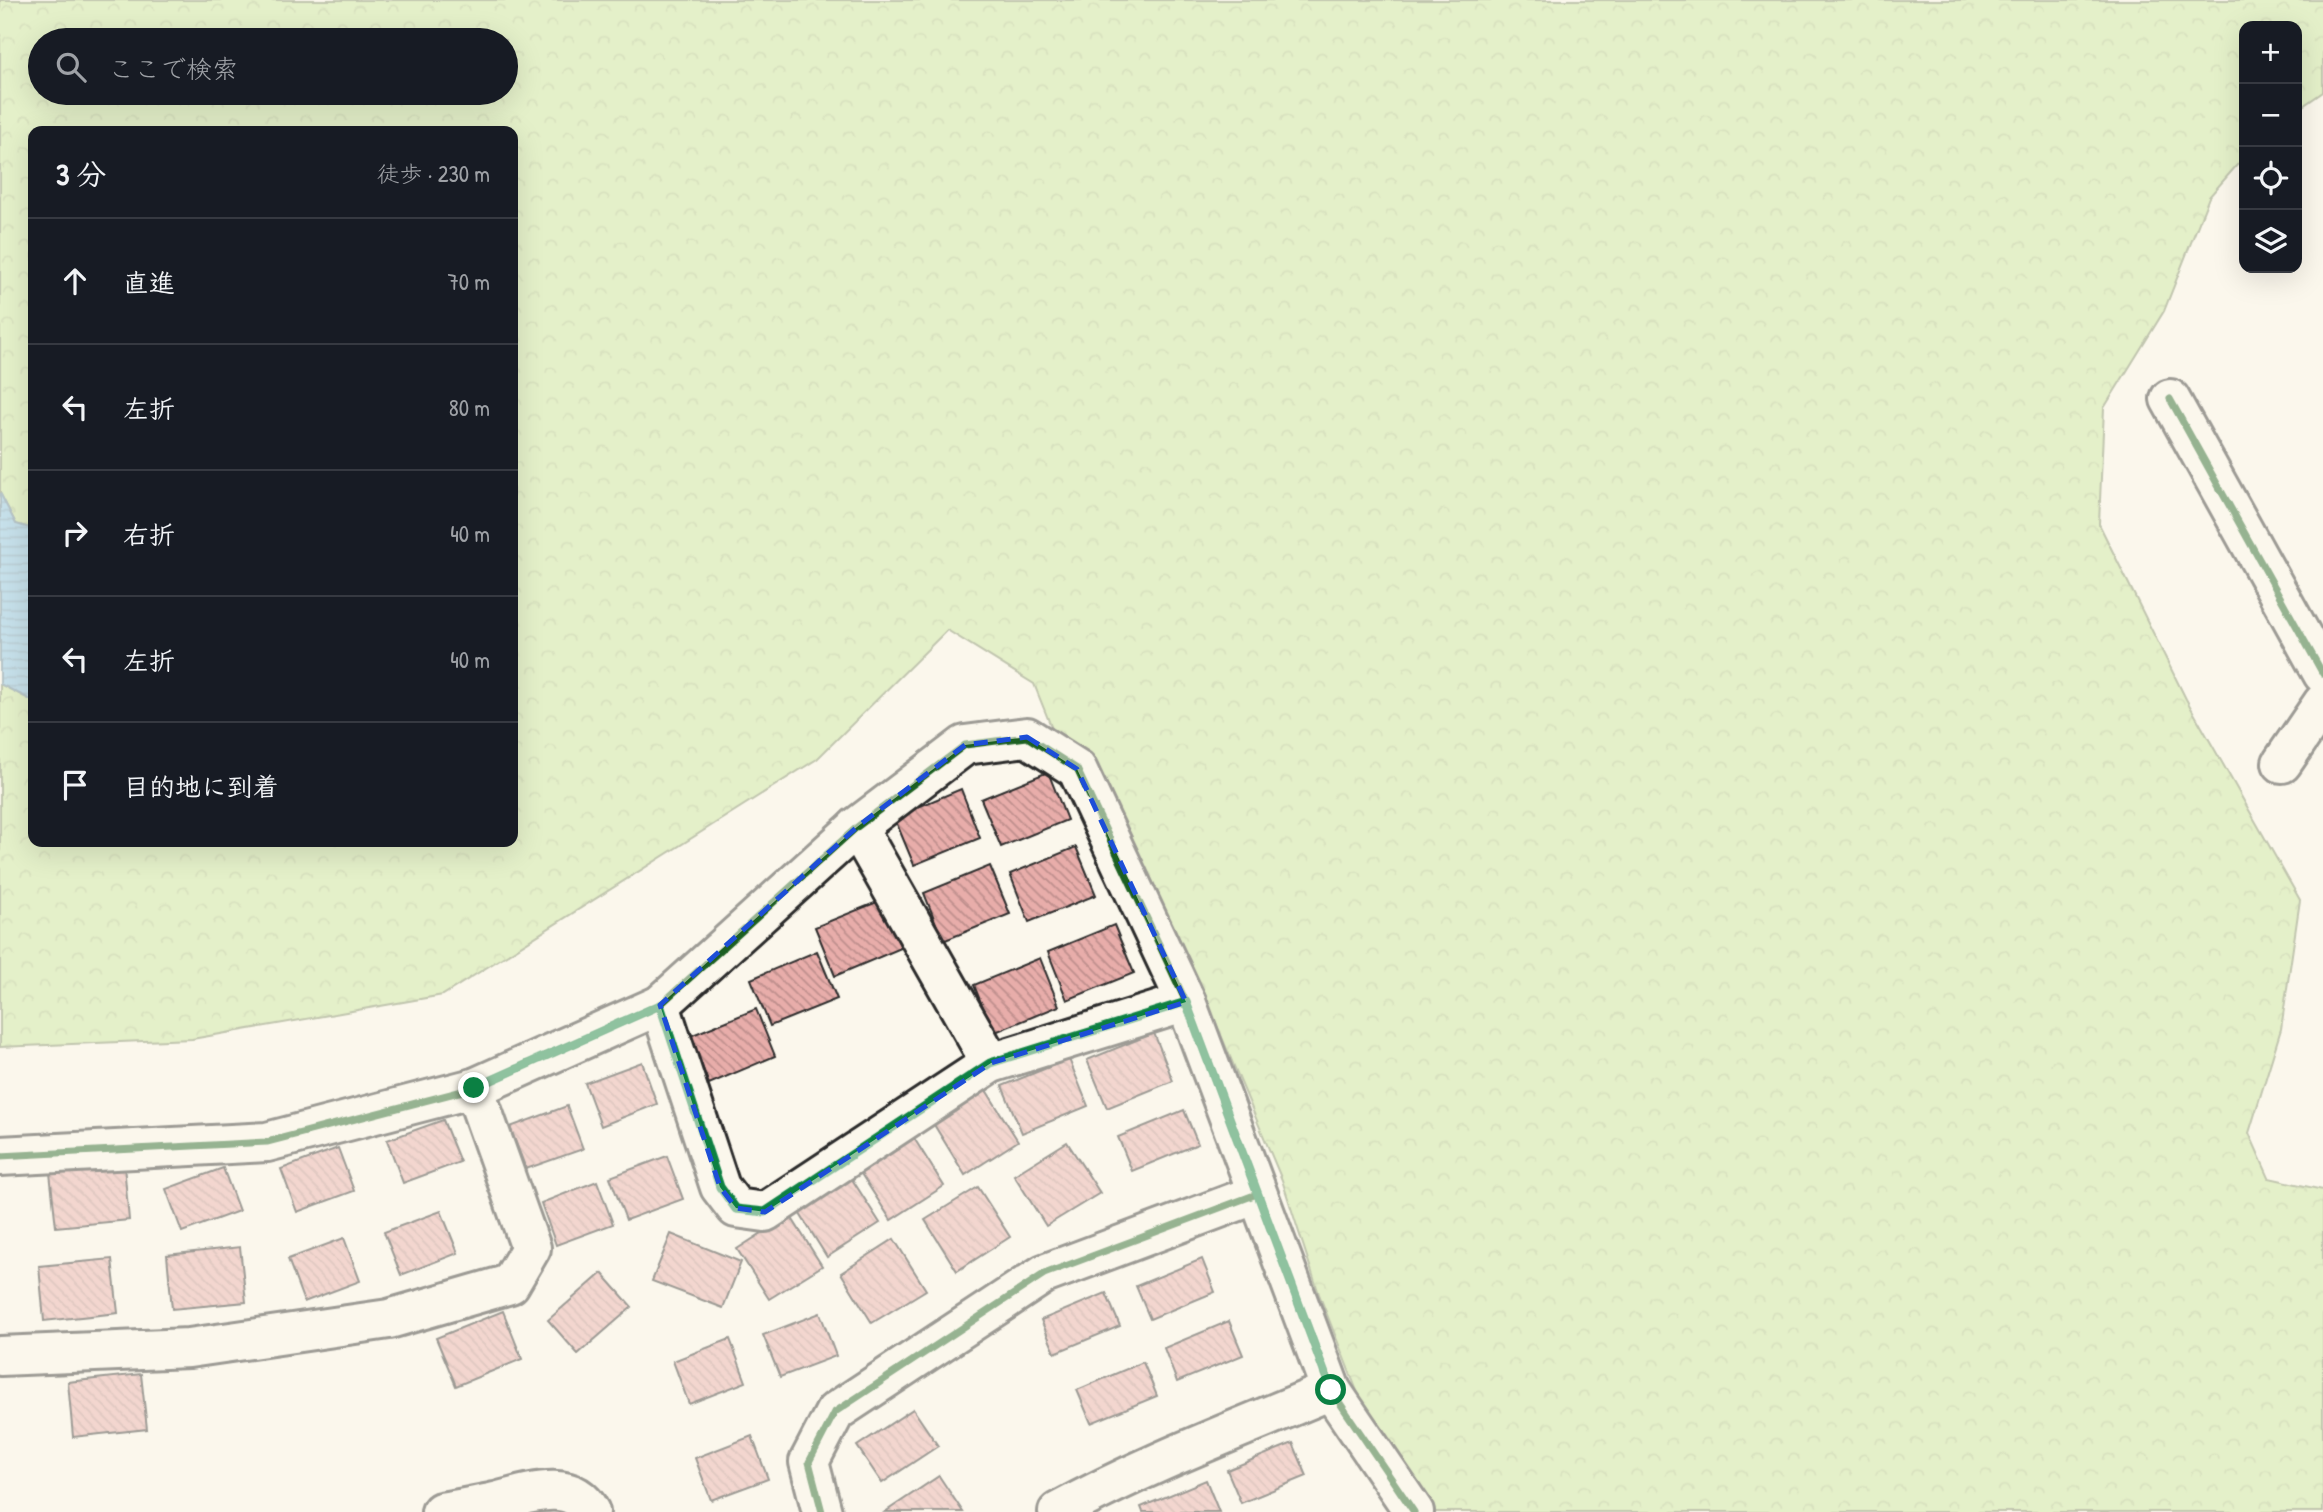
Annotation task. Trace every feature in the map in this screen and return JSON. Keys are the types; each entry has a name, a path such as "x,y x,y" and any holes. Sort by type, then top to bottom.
{"street":[{"path":"2170,399 2323,674"},
{"path":"2282,763 2323,703"},
{"path":"0,1156 267,1142 474,1088 660,1005 857,827 965,745 1027,737 1077,769 1186,1002 1331,1390 1414,1512"},
{"path":"857,827 990,1063"},
{"path":"660,1005 720,1187 736,1209 765,1212 990,1063 1186,1002"},
{"path":"0,1356 202,1346 390,1319 510,1284 531,1248 474,1088"},
{"path":"822,1512 809,1462 835,1412 1044,1274 1257,1194"},
{"path":"1058,1512 1153,1466 1331,1390"},
{"path":"442,1512 540,1490 568,1493 586,1504 590,1512"}],"highlighted area":[{"path":"1027,737 1077,769 1186,1002 991,1063 765,1212 736,1208 720,1187 660,1005 857,827 965,745"}],"green space":[{"path":"0,0 2323,0 2323,92 2302,107 2302,21 2239,21 2239,163 2209,197 2164,311 2104,408 2099,524 2186,699 2300,900 2281,1029 2249,1133 2269,1178 2323,1190 2323,1512 1424,1512 1384,1460 1319,1294 1282,1180 1202,990 1073,781 1034,684 947,630 817,759 443,995 192,1039 0,1047 0,684 28,698 28,847 518,847 518,126 28,126 28,528 16,524 0,493"}],"water":[{"path":"0,493 16,524 28,528 28,698 0,684"}],"building":[{"path":"1048,772 1067,820 1001,847 981,799"},
{"path":"961,789 980,838 914,865 894,817"},
{"path":"1076,847 1096,895 1029,922 1010,874"},
{"path":"990,866 1010,914 943,941 924,893"},
{"path":"882,900 901,948 835,976 815,927"},
{"path":"1114,925 1134,973 1067,1000 1048,952"},
{"path":"817,951 837,999 770,1026 751,979"},
{"path":"1040,958 1059,1006 993,1033 974,985"},
{"path":"756,1009 775,1056 709,1084 690,1036"},
{"path":"1154,1033 1173,1081 1107,1108 1087,1060"},
{"path":"1069,1059 1088,1106 1022,1133 1002,1086"},
{"path":"642,1062 657,1104 601,1126 585,1083"},
{"path":"986,1090 1018,1141 965,1175 933,1123"},
{"path":"567,1106 583,1149 526,1169 510,1127"},
{"path":"1184,1110 1198,1144 1132,1171 1118,1137"},
{"path":"443,1120 460,1162 403,1183 387,1140"},
{"path":"912,1135 944,1186 891,1220 858,1169"},
{"path":"1067,1142 1100,1193 1046,1226 1014,1175"},
{"path":"338,1148 354,1191 297,1212 281,1169"},
{"path":"667,1156 683,1199 626,1220 610,1177"},
{"path":"124,1165 129,1220 56,1227 50,1173"},
{"path":"223,1168 239,1211 182,1232 166,1189"},
{"path":"848,1173 880,1223 827,1257 795,1206"},
{"path":"597,1181 613,1224 556,1245 541,1203"},
{"path":"978,1187 1010,1237 957,1271 925,1220"},
{"path":"441,1211 458,1253 401,1275 384,1232"},
{"path":"790,1215 822,1266 769,1299 737,1249"},
{"path":"671,1234 741,1262 723,1308 652,1281"},
{"path":"344,1238 360,1281 304,1302 288,1259"},
{"path":"894,1239 926,1290 872,1323 841,1273"},
{"path":"240,1247 246,1302 172,1309 167,1255"},
{"path":"112,1259 118,1313 44,1321 39,1266"},
{"path":"1202,1259 1215,1292 1150,1319 1136,1286"},
{"path":"602,1273 632,1307 578,1354 548,1320"},
{"path":"1106,1293 1120,1326 1055,1353 1041,1320"},
{"path":"503,1311 522,1359 456,1386 436,1338"},
{"path":"820,1313 836,1356 780,1377 763,1335"},
{"path":"1229,1321 1243,1355 1177,1382 1164,1348"},
{"path":"730,1339 746,1382 689,1404 673,1361"},
{"path":"1143,1362 1157,1396 1091,1423 1077,1390"},
{"path":"141,1374 147,1429 73,1437 68,1382"},
{"path":"913,1409 938,1446 882,1483 857,1446"},
{"path":"752,1436 768,1479 711,1500 695,1458"},
{"path":"1293,1443 1307,1476 1241,1503 1227,1470"},
{"path":"939,1476 963,1512 885,1512"},
{"path":"1206,1480 1219,1512 1143,1512 1141,1507"}],"cycle path":[{"path":"2170,399 2323,674"},
{"path":"0,1156 267,1142 474,1088 660,1005 857,827 965,745 1027,737 1077,769 1186,1002 1331,1390 1414,1512"},
{"path":"822,1512 809,1462 835,1412 1044,1274 1257,1194"}],"route":[{"path":"474,1088 660,1005 720,1187 736,1209 765,1212 990,1063 1186,1002 1331,1390"}]}
